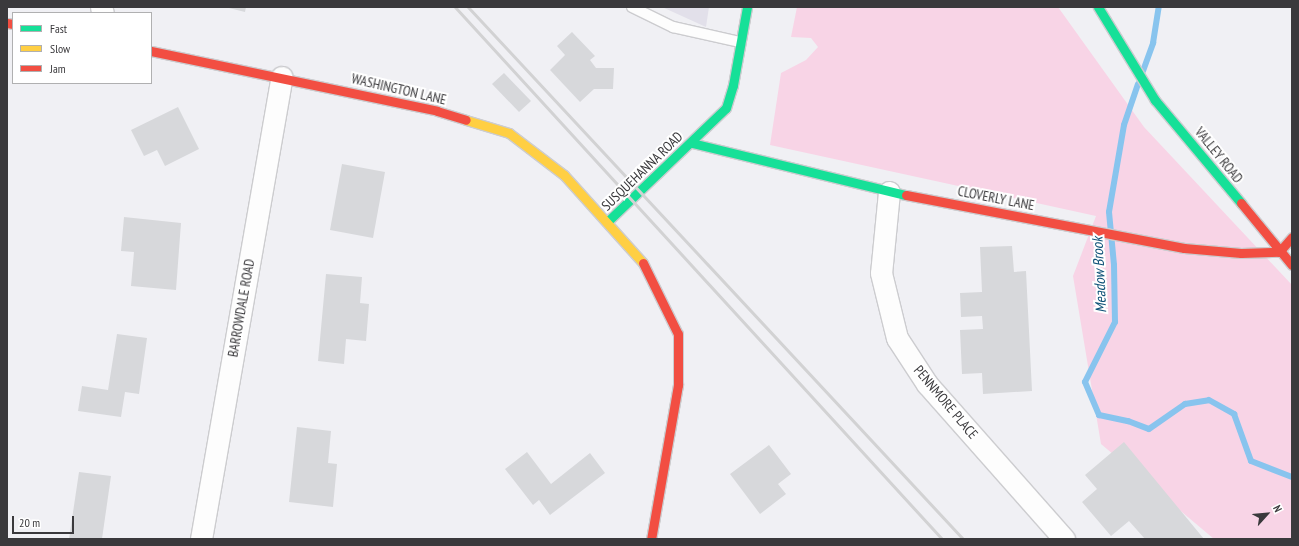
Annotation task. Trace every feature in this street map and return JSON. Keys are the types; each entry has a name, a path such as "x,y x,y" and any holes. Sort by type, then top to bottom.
{"main road":[{"name":"SUSQUEHANNA ROAD","path":"651,539 678,385 678,334 646,266 608,221 692,143 726,108 733,84 747,7"},
{"name":"VALLEY ROAD","path":"1098,7 1128,60 1155,100 1279,252 1292,265"},
{"name":"VALLEY ROAD","path":"1094,22 1128,60"},
{"name":"WASHINGTON LANE","path":"152,51 282,77 437,111 509,133 564,175 608,221"},
{"name":"CLOVERLY LANE","path":"692,143 889,192 1128,239 1241,253 1279,252"},
{"path":"1279,252 1292,237"}],"street":[{"name":"BARROWDALE ROAD","path":"201,539 282,77"},
{"name":"PENNMORE PLACE","path":"889,192 881,273 897,338 927,384 1064,539"}],"lane":[{"path":"632,7 673,27 740,42"}],"shaded area":[{"path":"662,7 709,7 706,27"},
{"path":"797,7 1058,7 1144,127 1292,285 1292,539 1214,539 1101,444 1073,276 1096,216 770,145 781,73 806,60 818,47 811,38 791,37"}],"building":[{"path":"225,7 246,7 245,12"},
{"path":"572,32 595,56 590,60 596,68 614,68 613,89 594,89 580,102 550,70 565,55 557,46"},
{"path":"504,73 531,101 519,112 492,84"},
{"path":"178,107 199,149 165,166 157,150 144,156 131,130"},
{"path":"342,164 385,172 373,238 330,230"},
{"path":"124,217 181,223 176,290 131,286 134,252 121,251"},
{"path":"1012,246 1014,272 1026,271 1032,391 983,394 982,373 962,374 960,330 983,329 982,316 961,317 960,293 982,292 980,247"},
{"path":"326,274 362,277 360,303 369,304 366,341 346,339 344,364 318,361"},
{"path":"117,334 147,338 139,394 125,392 121,417 78,411 82,386 108,390"},
{"path":"297,427 331,431 328,463 337,464 333,507 289,502"},
{"path":"1124,442 1204,539 1145,539 1129,521 1111,536 1082,502 1097,489 1085,475"},
{"path":"769,445 791,474 778,484 786,494 760,514 730,474"},
{"path":"527,452 551,484 590,453 605,473 550,515 539,500 533,505 505,469"},
{"path":"79,472 111,476 102,539 69,539"}],"waterway":[{"name":"Meadow Brook","path":"1143,71 1153,43 1159,7"},
{"name":"Meadow Brook","path":"1138,84 1124,125 1109,212 1114,265 1115,322 1085,382 1099,415 1128,421 1149,429 1185,404 1209,400 1234,414 1251,461 1292,477"}],"railway":[{"path":"455,7 942,539"},
{"path":"468,7 963,539"}],"traffic: fast":[{"path":"608,221 726,108 733,85 747,7"},
{"path":"1098,7 1155,100 1241,203"},
{"path":"692,143 906,195"}],"traffic: slow":[{"path":"466,120 509,133 564,175 643,263"}],"traffic: jam":[{"path":"7,23 12,24"},
{"path":"152,51 437,111 466,120"},
{"path":"906,195 1184,248 1241,253 1279,252 1292,237"},
{"path":"1241,203 1292,265"},
{"path":"643,263 678,334 678,385 651,539"}]}
